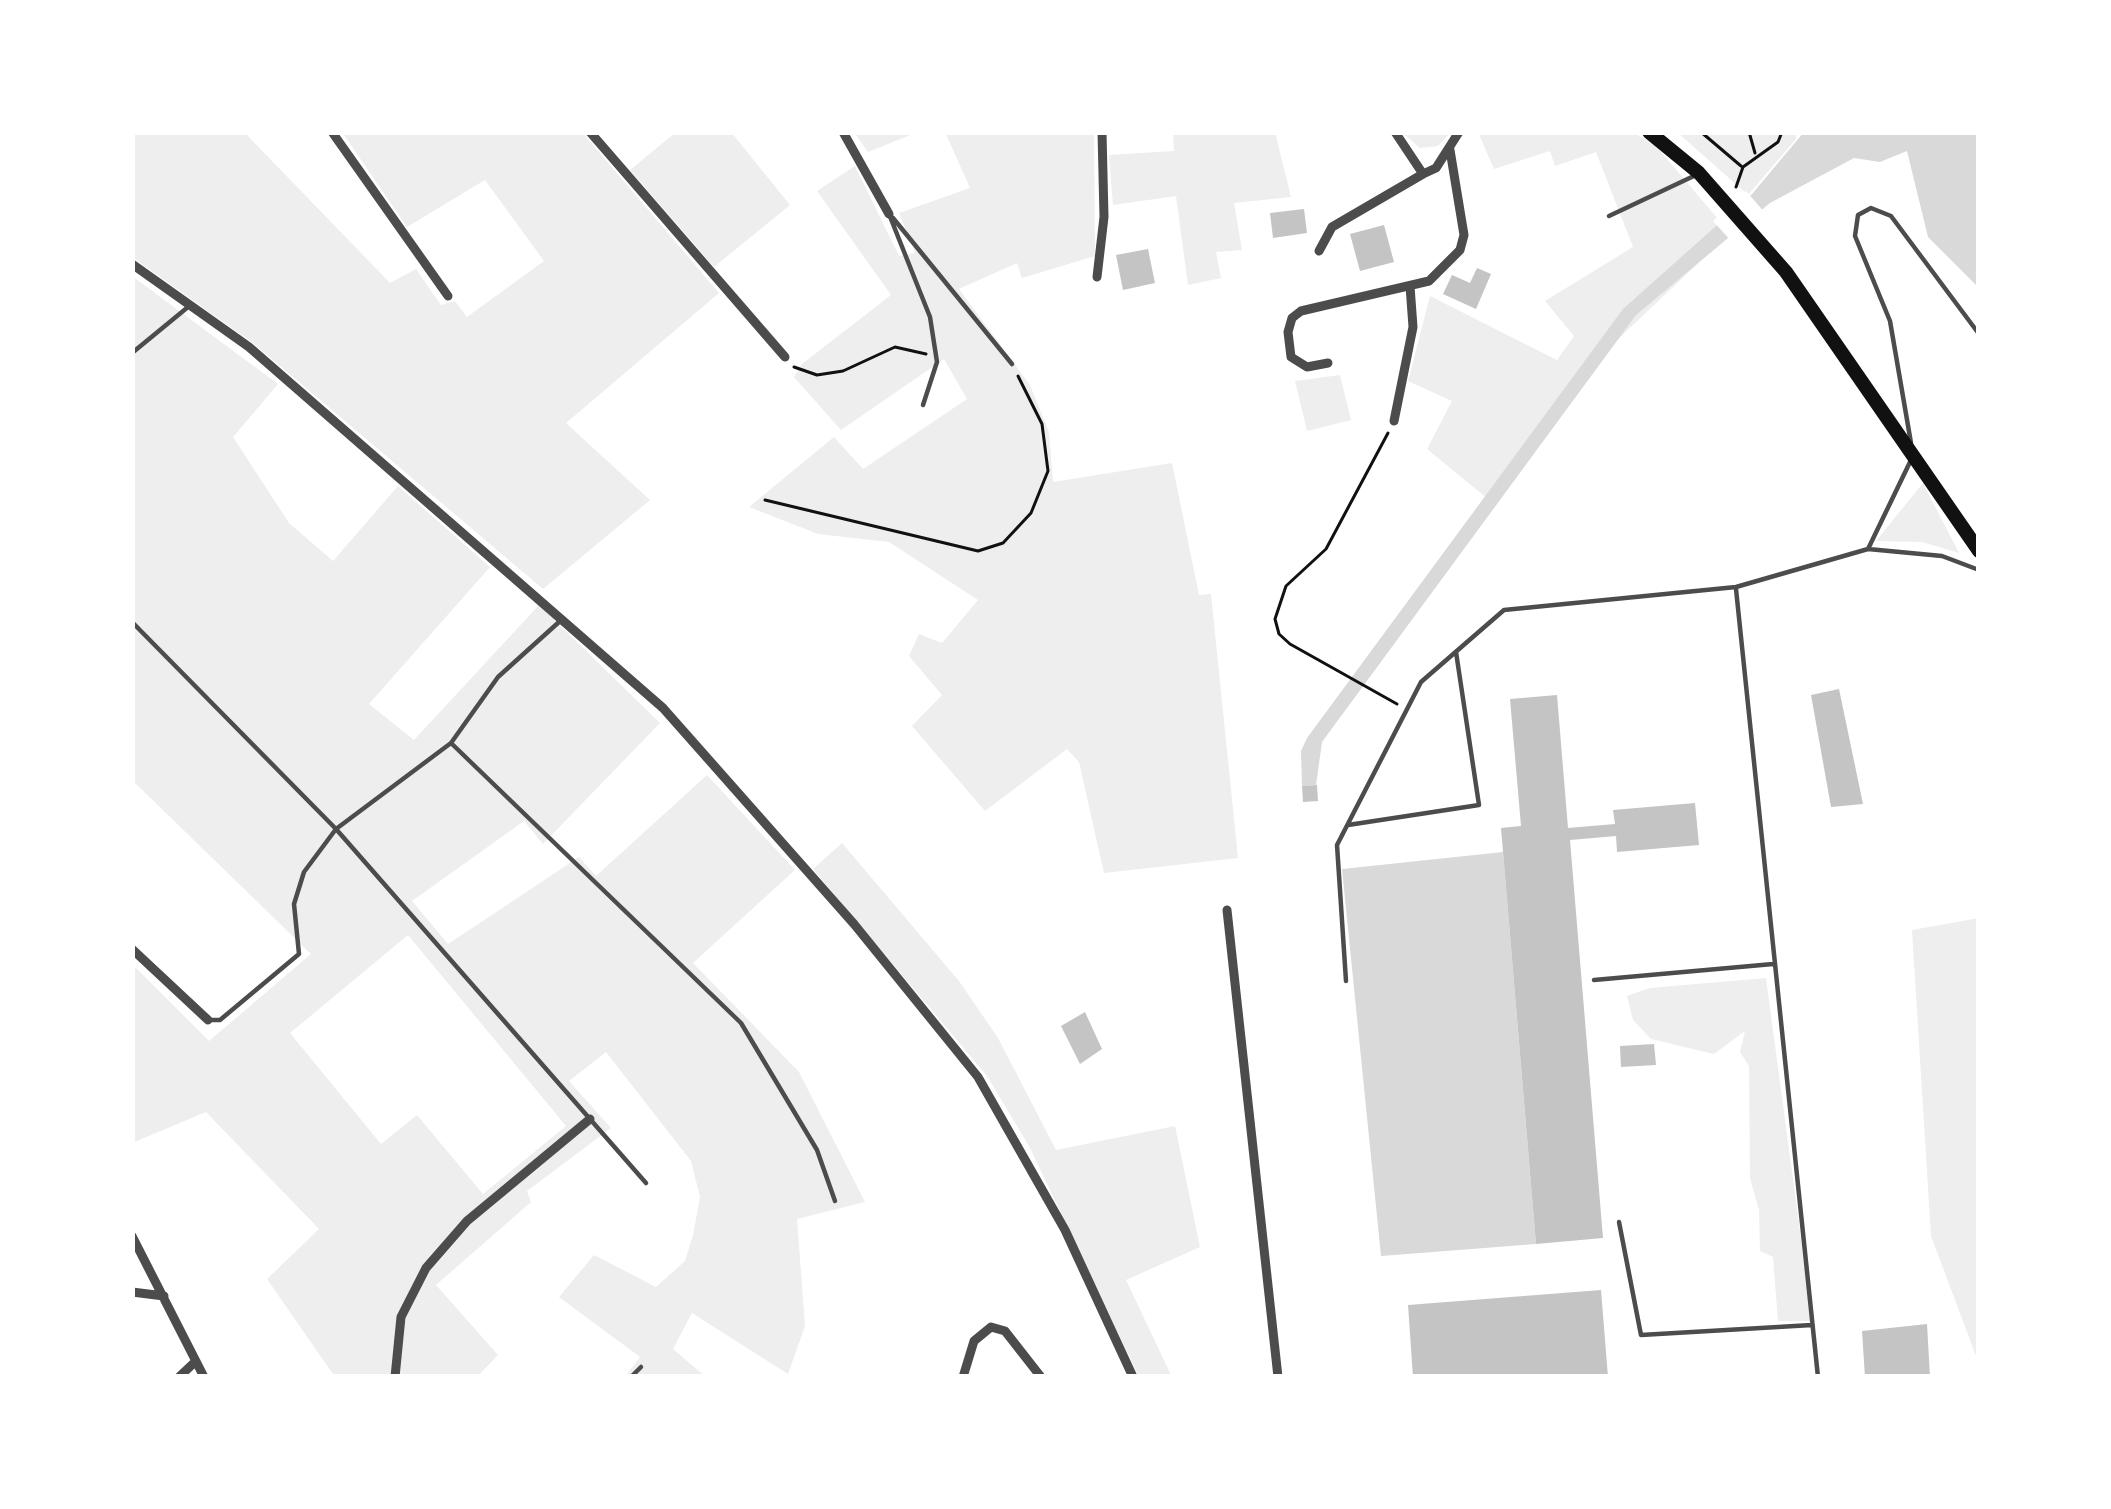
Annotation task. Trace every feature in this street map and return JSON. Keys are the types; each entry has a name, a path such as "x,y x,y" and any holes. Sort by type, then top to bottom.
{"main road":[{"path":"1649,132 1699,173 1757,238 1912,449 1979,551"}],"street":[{"path":"332,132 448,296"},
{"path":"590,132 785,357"},
{"path":"843,132 889,214"},
{"path":"1097,277 1104,218 1102,132"},
{"path":"1395,132 1423,174"},
{"path":"1318,251 1333,226 1423,174 1450,150 1459,132"},
{"path":"1328,363 1307,367 1291,357 1288,332 1292,318 1301,311 1410,286 1442,273 1460,250 1463,235 1450,150"},
{"path":"132,264 249,346 663,708 854,924 978,1077 1065,1230 1133,1377"},
{"path":"1394,421 1413,327 1410,286"},
{"path":"1227,910 1278,1377"},
{"path":"133,952 208,1020"},
{"path":"395,1377 401,1317 426,1268 467,1221 590,1119"},
{"path":"132,1236 204,1377"},
{"path":"132,1292 164,1296"},
{"path":"963,1377 974,1341 981,1330 991,1327 1005,1331 1041,1377"},
{"path":"179,1377 196,1361"}],"lane":[{"path":"1609,216 1699,173"},
{"path":"1868,549 1911,467 1912,449 1890,321 1855,236 1858,215 1871,208 1891,216 1979,334"},
{"path":"889,214 930,317 937,362 922,405"},
{"path":"889,214 1012,364"},
{"path":"132,353 190,305"},
{"path":"1346,981 1334,854 1421,682 1504,610 1736,587 1868,549 1942,556 1979,570"},
{"path":"1736,587 1818,1377"},
{"path":"208,1020 220,1020 299,954 294,904 304,872 336,829 451,743 498,677 563,619"},
{"path":"132,622 336,829 646,1183"},
{"path":"1348,825 1479,805 1456,652"},
{"path":"451,743 740,1023 783,1085 817,1150 835,1202"},
{"path":"1594,980 1773,964"},
{"path":"1619,1222 1641,1335 1812,1325"},
{"path":"631,1377 641,1367"}],"path":[{"path":"1701,132 1743,167"},
{"path":"1749,132 1756,155"},
{"path":"1736,188 1743,167 1778,142 1782,132"},
{"path":"785,357 799,372 817,375 843,371 896,347 921,350 937,362"},
{"path":"766,500 978,550 1003,543 1031,513 1048,471 1042,424 1012,364"},
{"path":"1394,421 1326,549 1286,586 1277,602 1279,634 1408,709"}],"shaded area":[{"path":"132,132 244,132 390,283 416,269 441,305 455,301 467,317 544,261 485,180 407,227 342,132 582,132 719,293 566,423 650,500 543,589 253,343 132,257"},
{"path":"676,132 731,132 790,205 714,267 630,170"},
{"path":"854,132 918,132 868,152"},
{"path":"945,132 1094,132 1095,256 1022,278 1017,263 959,289 1030,385 1049,432 1053,482 1172,463 1199,595 1211,594 1238,858 1104,873 1079,762 1067,749 985,811 912,726 942,695 909,656 919,634 942,643 978,600 889,542 818,534 749,507 834,437 863,469 967,399 944,359 841,430 794,377 802,364 891,295 817,191 855,166 899,256 915,253 899,213 970,188"},
{"path":"1173,132 1275,132 1291,197 1234,203 1242,250 1216,252 1221,278 1188,285 1176,196 1113,205 1109,155 1174,151"},
{"path":"1401,132 1451,132 1438,146 1420,148"},
{"path":"1478,132 1633,132 1656,146 1730,233 1615,342 1494,504 1427,449 1452,401 1408,381 1430,296 1557,360 1574,336 1545,301 1633,247 1596,152 1555,166 1550,151 1494,169"},
{"path":"1677,132 1796,132 1796,139 1748,195"},
{"path":"1804,132 1979,132 1979,288 1928,237 1907,151 1880,162 1854,158 1770,203 1636,315 1322,742 1316,785 1302,786 1301,751 1307,738 1623,309 1752,194"},
{"path":"132,276 278,384 233,437 289,523 333,561 398,486 490,567 369,704 414,740 539,605 660,723 543,844 524,821 412,901 448,944 579,857 596,876 707,775 795,870 693,963 799,1072 865,1202 797,1219 805,1326 788,1374 692,1313 673,1349 706,1377 625,1377 640,1357 559,1297 594,1255 656,1287 685,1261 693,1235 700,1197 691,1161 606,1052 569,1081 611,1128 527,1191 531,1202 436,1285 498,1355 477,1377 335,1377 267,1279 319,1229 206,1112 132,1143 132,964 209,1041 311,954 132,780","holes":["408,935 566,1126 483,1194 417,1115 381,1144 290,1033"]},
{"path":"1340,375 1351,420 1307,431 1295,381"},
{"path":"1923,483 1959,553 1922,542 1876,541"},
{"path":"842,843 959,981 998,1038 1056,1150 1175,1126 1200,1247 1126,1280 1172,1377 1139,1377 1029,1146 987,1076 813,869"},
{"path":"1503,852 1536,1244 1381,1256 1342,869"},
{"path":"1979,918 1977,1377 1976,1356 1931,1236 1912,930"},
{"path":"1766,978 1812,1321 1778,1321 1773,1257 1760,1251 1759,1210 1750,1178 1749,1066 1740,1052 1745,1031 1714,1054 1651,1039 1633,1020 1627,996 1650,988"}],"pier":[{"path":"1746,191 1766,214 1732,242 1713,221"}],"building":[{"path":"1304,209 1307,233 1273,238 1270,213"},
{"path":"1384,225 1394,262 1360,271 1350,234"},
{"path":"1148,249 1155,283 1123,290 1116,255"},
{"path":"1477,268 1491,274 1476,309 1443,294 1452,275 1470,283"},
{"path":"1839,689 1863,804 1831,807 1811,695"},
{"path":"1557,695 1568,828 1615,824 1613,810 1695,803 1699,845 1617,852 1616,836 1570,840 1603,1238 1536,1244 1501,828 1521,826 1510,699"},
{"path":"1317,785 1318,801 1303,802 1302,786"},
{"path":"1085,1012 1102,1049 1080,1064 1061,1026"},
{"path":"1654,1044 1656,1065 1621,1067 1620,1046"},
{"path":"1601,1290 1608,1377 1413,1377 1408,1305"},
{"path":"1927,1324 1930,1377 1865,1377 1862,1331"}]}
